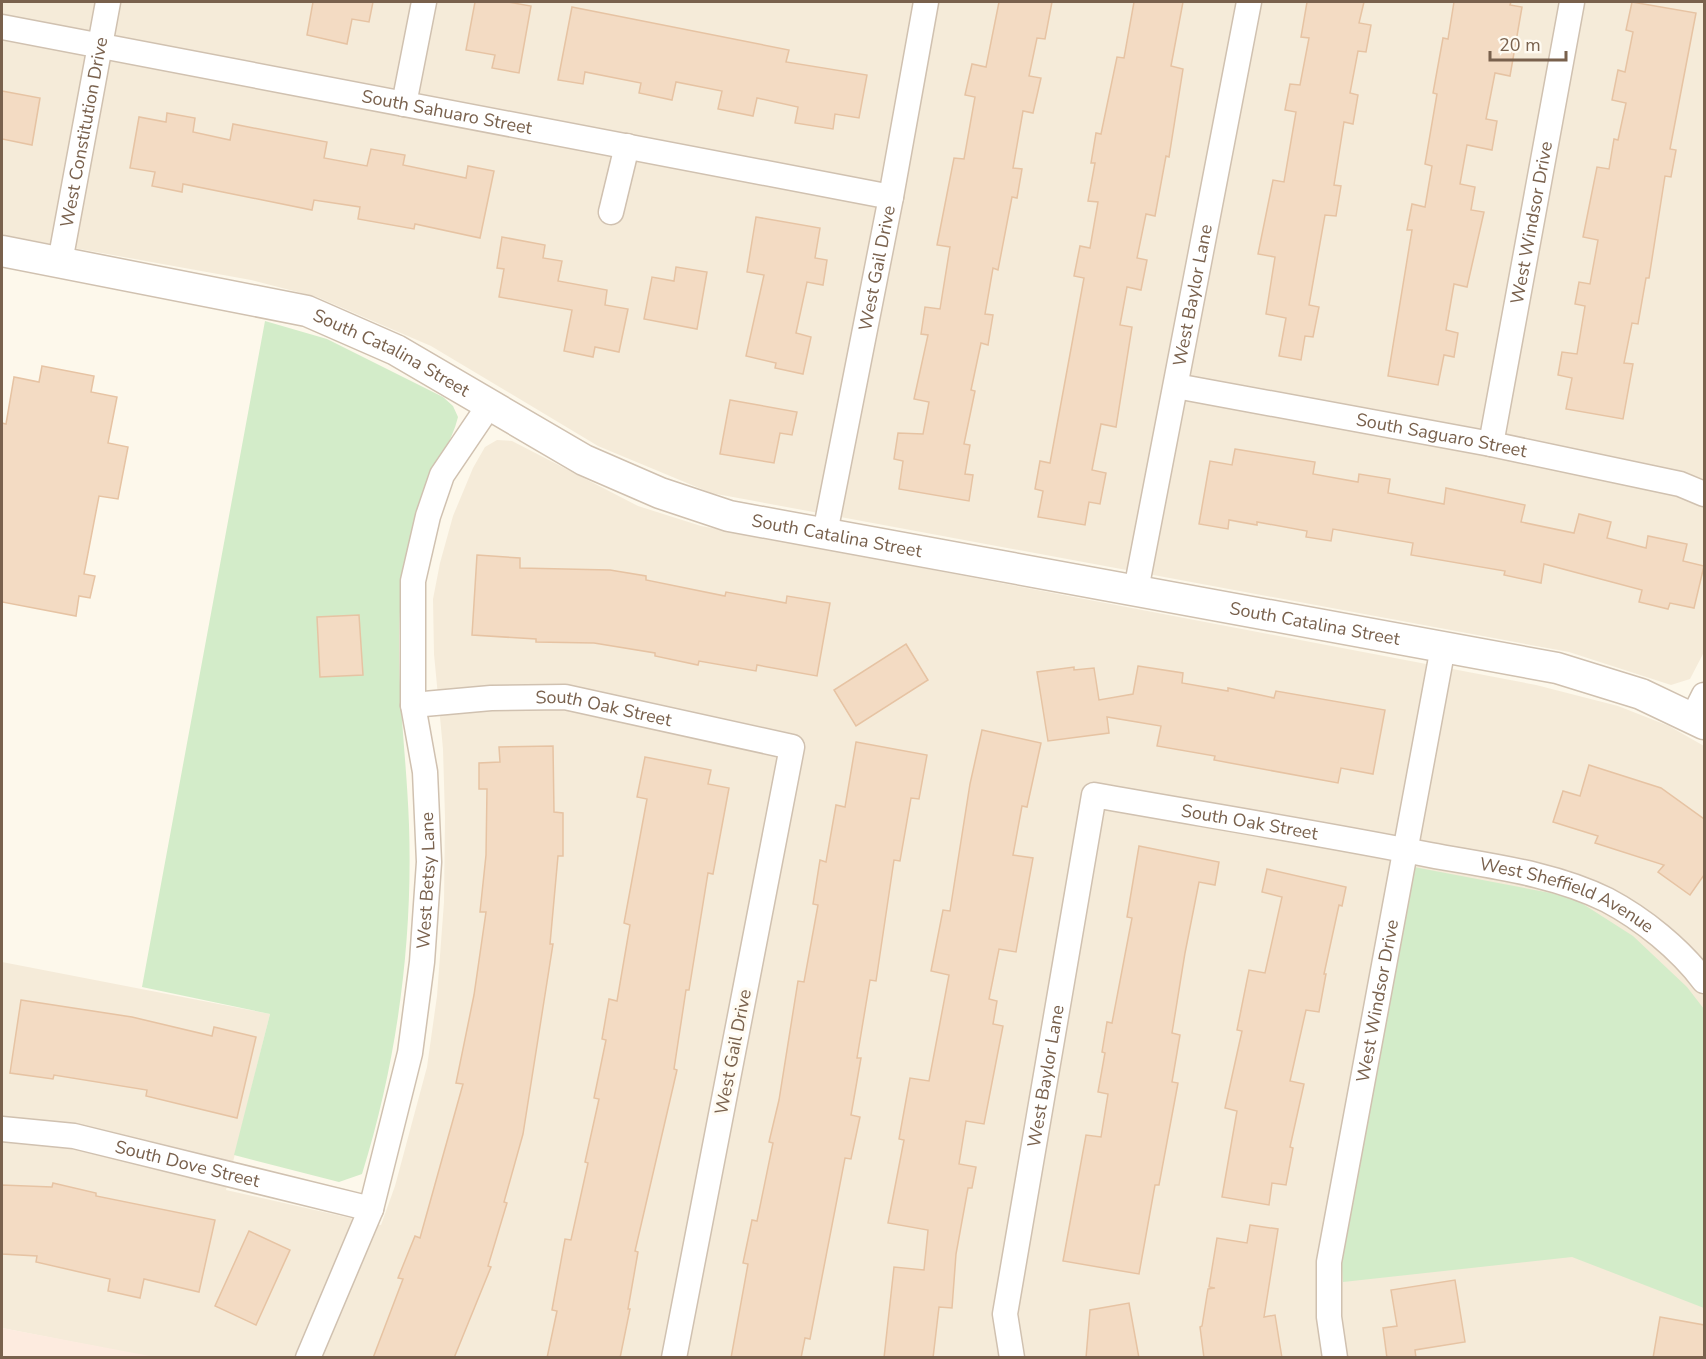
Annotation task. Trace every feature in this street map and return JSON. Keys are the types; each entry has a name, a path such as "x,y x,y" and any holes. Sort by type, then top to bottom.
{"street":[{"name":"West Constitution Drive","path":"60,262 108,2"},
{"path":"404,104 424,2"},
{"name":"West Gail Drive","path":"825,533 891,197 926,2"},
{"name":"West Baylor Lane","path":"1136,590 1249,2"},
{"name":"West Windsor Drive","path":"1491,444 1572,2"},
{"name":"South Sahuaro Street","path":"2,27 891,197"},
{"path":"611,212 627,146"},
{"name":"South Catalina Street","path":"2,251 307,311 396,350 584,460 660,493 729,516 1590,676 1701,712"},
{"name":"South Saguaro Street","path":"1176,386 1491,444 1680,484 1704,494"},
{"name":"West Betsy Lane","path":"308,1358 371,1209 410,1053 422,963 429,862 425,772 413,705 413,581 428,516 442,475 490,404"},
{"name":"West Windsor Drive","path":"1335,1358 1329,1317 1329,1262 1443,647"},
{"name":"South Oak Street","path":"413,705 491,698 565,697 792,747"},
{"name":"West Gail Drive","path":"674,1358 792,747"},
{"name":"West Baylor Lane","path":"1012,1358 1005,1314 1094,795"},
{"name":"South Oak Street","path":"1094,795 1406,850"},
{"name":"West Sheffield Avenue","path":"1406,850 1535,875 1607,901 1666,940 1704,981"},
{"name":"South Dove Street","path":"2,1129 74,1136 371,1209"}],"shaded area":[{"path":"2,2 1704,2 1704,652 1690,679 1671,685 1569,652 711,493 598,446 431,346 317,297 251,280 2,235"},
{"path":"497,440 512,441 638,506 701,526 1536,685 1618,706 1669,726 1704,746 1704,1357 155,1358 2,1328 2,962 270,1014 226,1190 381,1225 395,1186 427,1067 437,996 444,902 445,817 443,749 434,654 433,599 453,516 473,468 485,447"},
{"path":"2,1328 155,1357 2,1357"}],"green space":[{"path":"265,321 327,339 443,397 453,406 458,417 452,436 423,496 408,553 401,594 400,693 410,869 400,1001 385,1089 362,1174 339,1182 234,1155 270,1014 142,987"},
{"path":"1414,867 1572,897 1633,936 1687,987 1704,1009 1704,1308 1572,1257 1343,1282 1341,1256"}],"building":[{"path":"313,2 373,2 369,22 352,19 347,44 307,35"},
{"path":"475,2 508,2 531,6 519,73 492,68 495,55 466,50"},
{"path":"999,2 1052,2 1045,39 1037,38 1029,76 1041,78 1033,113 1023,111 1013,168 1022,169 1017,198 1012,197 998,270 993,268 985,314 993,315 988,345 981,343 971,390 975,391 964,444 970,445 965,474 973,475 969,501 899,489 903,461 894,459 898,433 923,434 929,402 914,399 928,335 921,334 925,307 940,309 950,247 937,245 954,158 964,159 975,97 965,95 972,64 986,67"},
{"path":"1134,2 1183,2 1171,66 1183,69 1169,157 1166,156 1155,216 1146,214 1137,258 1147,260 1141,290 1127,287 1120,325 1132,327 1116,427 1101,424 1092,470 1106,473 1100,504 1089,502 1085,525 1038,517 1043,491 1035,489 1040,461 1050,463 1084,278 1074,276 1080,246 1090,248 1098,202 1088,201 1095,163 1091,163 1096,133 1101,134 1117,57 1124,58"},
{"path":"1307,2 1364,2 1359,23 1371,25 1366,52 1358,51 1350,93 1358,95 1353,124 1344,122 1334,185 1341,186 1336,216 1325,215 1309,305 1319,307 1313,337 1305,336 1301,360 1279,356 1286,318 1266,314 1275,257 1258,254 1273,180 1284,182 1296,112 1285,110 1290,84 1300,85 1309,38 1301,37"},
{"path":"1454,2 1511,2 1510,5 1522,7 1510,76 1495,73 1486,119 1497,121 1492,150 1467,145 1460,184 1475,187 1471,210 1484,212 1467,287 1454,284 1446,330 1458,333 1454,357 1444,355 1438,385 1388,376 1412,230 1407,230 1412,204 1425,207 1432,166 1425,164 1437,94 1433,93 1443,38 1448,39"},
{"path":"1632,2 1696,13 1670,149 1676,150 1671,177 1665,176 1649,278 1646,278 1638,324 1632,323 1624,363 1633,364 1623,419 1566,409 1572,378 1558,375 1562,352 1577,354 1585,306 1575,304 1579,282 1590,284 1598,240 1583,237 1597,167 1609,169 1614,139 1618,140 1626,103 1612,100 1618,70 1625,72 1633,32 1626,30"},
{"path":"572,7 789,50 786,62 867,75 859,118 835,114 833,129 795,123 798,107 757,98 753,116 718,109 722,91 676,82 672,100 639,93 641,83 585,72 583,84 558,80"},
{"path":"2,91 40,98 32,145 2,139"},
{"path":"167,113 195,118 193,132 230,140 233,124 327,142 324,158 367,166 371,149 405,155 403,165 466,178 468,166 494,171 480,238 415,224 414,229 358,219 360,207 314,200 312,210 183,184 182,192 152,186 155,172 130,168 139,117 166,122"},
{"path":"756,217 820,228 815,258 827,260 823,285 807,282 796,333 811,337 803,374 775,368 776,363 746,356 764,275 747,272"},
{"path":"502,237 545,245 543,258 562,261 558,281 607,290 605,305 628,309 619,352 595,347 593,357 564,351 572,310 499,297 504,269 497,268"},
{"path":"676,267 707,272 697,329 644,319 652,277 674,281"},
{"path":"42,366 94,376 91,392 117,397 108,443 128,447 118,499 99,496 84,574 95,576 90,598 79,596 76,616 2,602 2,423 6,424 14,377 39,382"},
{"path":"730,400 797,412 792,435 780,433 774,463 720,454"},
{"path":"1235,449 1315,462 1313,474 1358,482 1359,474 1390,479 1388,493 1444,504 1446,488 1525,505 1521,522 1574,533 1579,514 1611,522 1607,538 1646,548 1648,536 1687,544 1683,561 1704,566 1694,608 1670,603 1668,609 1639,602 1642,590 1544,564 1541,583 1504,575 1505,571 1411,555 1413,543 1333,529 1331,541 1306,537 1307,531 1257,522 1257,525 1229,520 1228,529 1199,524 1210,461 1232,465"},
{"path":"477,555 520,558 520,568 610,570 646,576 646,580 725,596 726,592 786,603 787,596 830,603 817,676 757,665 756,671 699,661 698,665 655,656 655,653 594,643 536,642 536,639 472,635"},
{"path":"359,615 363,675 320,677 317,617"},
{"path":"906,644 928,680 856,726 834,690"},
{"path":"1138,666 1183,673 1182,683 1228,691 1228,688 1274,698 1276,691 1385,710 1373,774 1341,768 1338,783 1214,760 1215,756 1157,746 1161,726 1107,717 1109,733 1048,741 1037,672 1074,667 1074,670 1094,668 1099,700 1133,694"},
{"path":"982,730 1041,743 1027,807 1022,806 1013,855 1033,858 1016,952 999,949 989,999 997,1001 993,1024 1003,1026 984,1124 966,1121 959,1164 976,1167 972,1188 968,1188 956,1254 952,1308 939,1307 933,1358 884,1358 894,1267 924,1270 928,1230 888,1223 904,1140 899,1139 910,1078 929,1081 949,975 931,971 943,910 950,911 970,784"},
{"path":"856,742 927,755 919,799 911,798 900,861 894,860 876,981 870,980 857,1058 861,1058 851,1115 860,1117 851,1159 845,1158 810,1339 805,1338 801,1358 731,1358 748,1264 743,1263 752,1220 757,1221 773,1143 769,1142 779,1100 798,981 804,982 818,905 813,904 820,860 826,862 836,805 845,807"},
{"path":"553,746 554,812 563,813 563,856 558,856 550,944 553,944 523,1134 504,1202 507,1203 488,1266 491,1267 454,1358 373,1358 403,1279 398,1278 415,1236 420,1238 463,1084 456,1083 474,995 486,912 480,912 486,855 487,789 479,789 479,763 500,762 499,747"},
{"path":"645,757 711,770 708,784 729,788 713,874 708,873 689,990 686,990 674,1069 677,1070 635,1251 638,1252 620,1358 547,1358 557,1311 552,1310 565,1239 571,1240 588,1163 585,1162 599,1099 594,1098 606,1040 602,1039 609,999 617,1001 630,925 624,923 647,799 637,797"},
{"path":"1589,765 1661,788 1704,819 1704,875 1690,895 1658,872 1664,865 1595,843 1598,836 1553,822 1563,791 1580,796"},
{"path":"1139,846 1219,862 1215,885 1199,882 1185,953 1172,1033 1180,1035 1172,1082 1178,1083 1159,1185 1155,1185 1139,1274 1063,1261 1086,1135 1101,1137 1108,1094 1098,1092 1105,1053 1102,1052 1107,1022 1112,1023 1132,918 1127,917"},
{"path":"1267,869 1346,887 1342,906 1339,905 1324,974 1326,974 1319,1012 1306,1010 1290,1081 1304,1084 1290,1147 1293,1148 1286,1185 1272,1183 1269,1205 1222,1197 1237,1111 1225,1108 1242,1031 1237,1030 1249,970 1265,973 1282,897 1262,892"},
{"path":"21,1000 132,1017 212,1036 214,1027 256,1037 237,1118 146,1096 147,1090 54,1075 53,1079 10,1073"},
{"path":"53,1183 96,1193 96,1196 215,1220 199,1292 144,1279 140,1298 108,1291 110,1279 36,1262 37,1256 2,1254 2,1185 52,1187"},
{"path":"1250,1225 1278,1229 1264,1317 1275,1315 1282,1358 1204,1358 1200,1327 1208,1289 1215,1288 1209,1287 1217,1238 1247,1243"},
{"path":"249,1231 290,1250 256,1325 215,1306"},
{"path":"1455,1280 1465,1342 1415,1350 1416,1358 1387,1358 1383,1328 1397,1326 1391,1290"},
{"path":"1129,1303 1139,1358 1086,1358 1090,1310"},
{"path":"1660,1317 1704,1325 1704,1358 1653,1358"}]}
